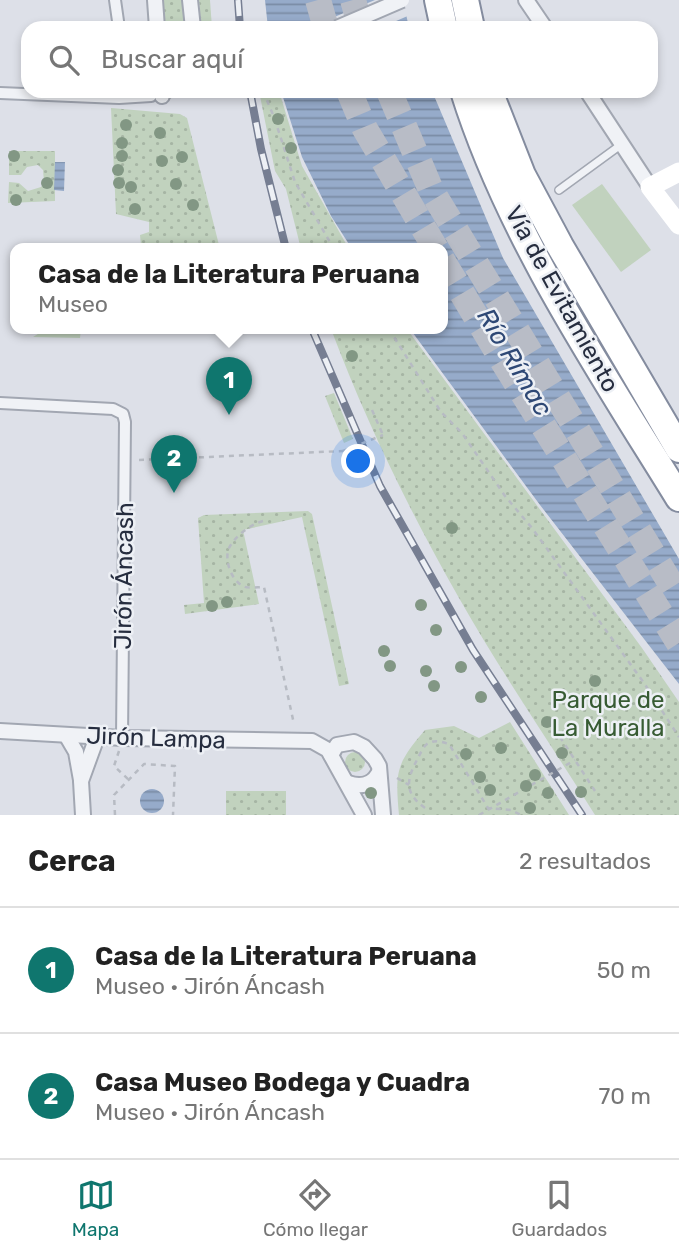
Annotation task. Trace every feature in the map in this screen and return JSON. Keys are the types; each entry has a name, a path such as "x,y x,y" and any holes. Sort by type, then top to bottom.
{"highway":[{"path":"438,0 442,21"},
{"path":"465,0 470,21"},
{"name":"Vía de Evitamiento","path":"467,98 500,187 537,260 612,390 679,498"},
{"name":"Vía de Evitamiento","path":"492,98 522,174 560,246 679,449"}],"main road":[{"path":"679,172 650,187 679,225"}],"street":[{"path":"115,0 118,21"},
{"path":"155,0 156,21"},
{"path":"190,0 192,21"},
{"path":"353,21 402,0"},
{"path":"526,0 540,21"},
{"path":"0,93 21,93"},
{"path":"592,98 650,187"},
{"name":"Jirón Áncash","path":"0,403 113,410 123,414 123,738"},
{"name":"Jirón Lampa","path":"0,731 123,738 305,741"},
{"path":"66,735 76,752 83,815"},
{"path":"81,781 97,737"},
{"path":"305,741 324,747 331,755 364,815"},
{"path":"331,755 337,745 355,742 375,759 379,766 383,815"},
{"path":"348,783 364,785 378,774"}],"lane":[{"path":"559,190 622,144"}],"path":[{"path":"265,98 295,182 331,243"},
{"path":"392,334 441,412 462,433 505,496 532,527 644,683 679,737"},
{"path":"125,460 343,451 383,435 372,410"},
{"path":"263,521 254,523 240,535 229,548 228,560 236,582 245,588 264,587 305,741"},
{"path":"549,720 595,791"},
{"path":"123,738 114,766 129,780"},
{"path":"425,808 410,794 411,771 427,744 437,741 449,744 488,808 511,810 521,815"},
{"path":"479,815 575,760"},
{"path":"115,815 114,795 144,764 175,766 173,815"}],"green space":[{"path":"161,0 182,0 184,21 163,21"},
{"path":"199,0 210,0 212,21 200,21"},
{"path":"260,98 281,98 302,166 346,243 300,243 286,189 275,171"},
{"path":"111,108 180,114 187,118 218,243 141,243 140,235 149,232 149,222 116,214"},
{"path":"9,151 55,151 55,201 8,203 9,182 19,183 28,191 41,187 44,182 43,170 38,165 27,167 21,175 9,175"},
{"path":"602,184 651,250 621,272 572,205"},
{"path":"38,334 80,334 80,338 33,337"},
{"name":"Parque de La Muralla","path":"333,334 411,334 679,702 679,815 595,815 492,653 441,566 406,500"},
{"path":"334,393 353,439 344,443 325,396"},
{"path":"308,511 312,514 349,684 339,686 302,517 243,530 259,604 185,614 184,605 204,603 198,518 204,515"},
{"name":"Parque de La Muralla","path":"510,722 569,815 399,815 397,788 400,769 408,751 425,730 454,726 479,738"},
{"path":"355,752 362,755 365,762 362,769 355,772 348,769 345,762 348,755"},
{"path":"226,791 286,791 286,815 226,815"}],"water":[{"path":"265,0 403,0 408,21 267,21"},
{"name":"Río Rímac","path":"283,98 435,98 503,258 679,559 679,684 540,505 414,334 448,334 448,243 348,243 331,216 302,157"},
{"path":"55,162 65,162 64,191 54,190"},
{"path":"152,789 161,792 164,801 161,810 152,813 143,810 140,801 143,792"}],"pier":[{"path":"375,0 407,0 410,15 396,21 325,21"}],"tunnel":[{"path":"318,0 324,21"},
{"path":"353,0 359,21"},
{"path":"352,98 365,129 432,243"},
{"path":"392,98 431,190 679,597"},
{"path":"448,270 679,643"}],"railway":[{"path":"238,0 240,21"},
{"path":"251,98 284,243"},
{"path":"314,334 380,486 473,650 582,815"}],"place":[{"name":"Casa de la Literatura Peruana","path":"229,415"},
{"name":"Casa Museo Bodega y Cuadra","path":"174,493"}]}
